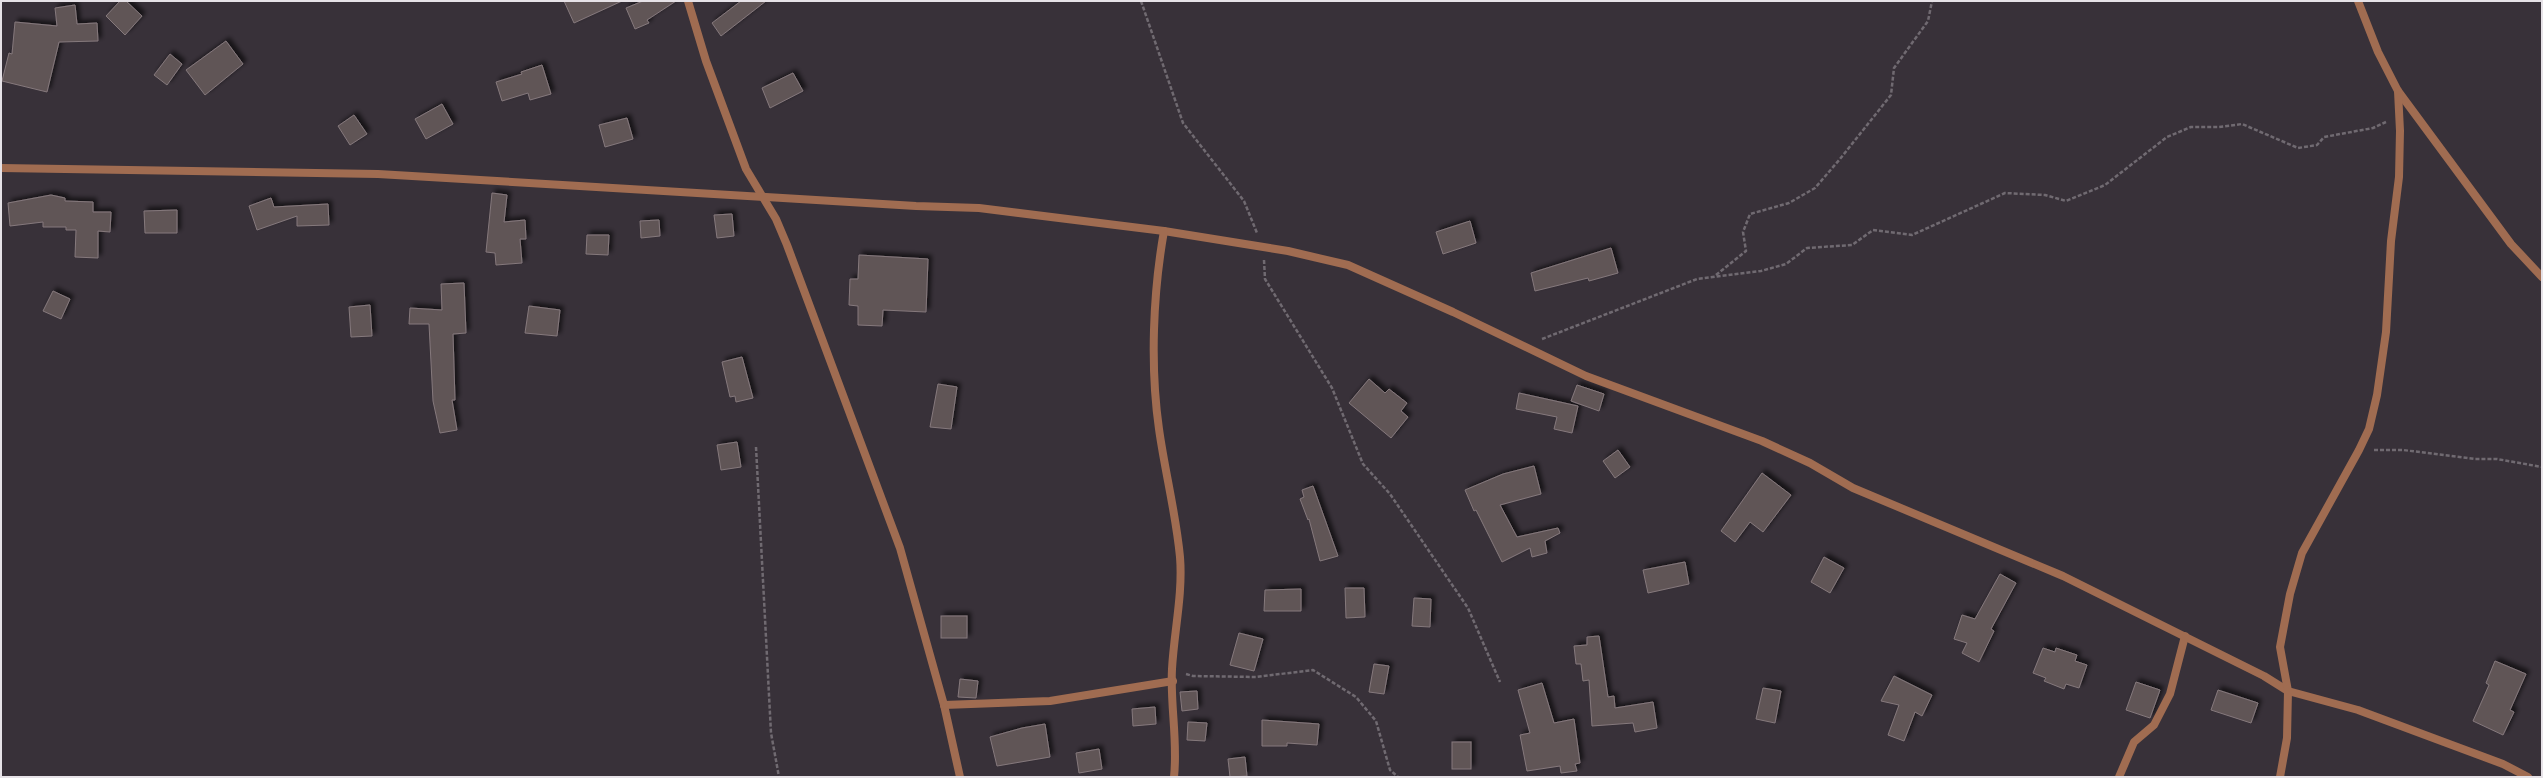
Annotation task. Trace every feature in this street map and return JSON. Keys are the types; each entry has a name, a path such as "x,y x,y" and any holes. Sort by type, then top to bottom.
{"street":[{"path":"688,1 706,61 732,135 746,170 762,196 788,245 900,548 944,705 960,777"},
{"path":"2358,1 2378,52 2398,92 2511,244 2542,277"},
{"path":"2280,777 2288,738 2288,692 2280,647 2290,594 2302,553 2369,429 2382,367 2391,242 2399,177 2398,92"},
{"path":"1,168 378,174 916,206 979,208 1164,231 1263,247 1348,265 1390,283 1586,376 1769,444 1810,462 1853,488 2063,576 2264,676 2288,692 2358,710 2503,764 2528,777"},
{"path":"1164,231 1156,274 1155,365 1158,428 1180,558 1180,584 1172,670 1176,758 1174,777"},
{"path":"2119,777 2134,742 2154,725 2170,694 2185,636"},
{"path":"944,705 1050,702 1173,681"}],"path":[{"path":"1142,1 1183,123 1244,201 1263,247 1265,279 1332,388 1363,464 1390,494 1468,608 1500,682"},
{"path":"1715,276 1746,251 1743,232 1750,214 1789,203 1815,188 1840,159 1890,95 1894,68 1928,21 1932,1"},
{"path":"1533,350 1542,340 1578,324 1697,279 1760,271 1786,264 1807,248 1852,245 1873,230 1912,235 2005,193 2044,195 2066,201 2105,185 2167,137 2191,127 2219,127 2242,124 2298,148 2317,145 2324,137 2373,128 2386,122 2399,111"},
{"path":"756,447 771,733 779,777"},
{"path":"2359,450 2403,450 2474,459 2497,459 2542,467"},
{"path":"1172,670 1193,676 1256,676 1313,670 1356,697 1376,721 1390,770 1398,777"}],"building":[{"path":"120,1 126,1 142,16 125,35 106,16"},
{"path":"564,1 622,1 574,23"},
{"path":"643,1 676,1 647,20 649,23 635,29 626,8"},
{"path":"741,1 766,1 721,36 712,23"},
{"path":"75,5 77,24 97,23 98,41 59,42 47,92 2,81 9,53 12,54 15,22 57,26 55,8"},
{"path":"226,41 243,64 205,95 186,70"},
{"path":"170,54 182,64 167,85 154,75"},
{"path":"542,65 551,94 530,100 528,93 502,101 496,82 522,74 521,72"},
{"path":"793,73 803,91 770,108 762,88"},
{"path":"442,104 453,124 426,139 415,119"},
{"path":"354,115 367,134 350,145 338,126"},
{"path":"627,118 633,139 605,147 599,125"},
{"path":"492,193 507,195 504,222 525,220 526,239 520,239 522,263 496,265 495,253 486,252"},
{"path":"51,195 65,198 65,201 93,202 93,212 111,212 110,232 98,231 98,258 75,257 76,230 66,230 66,227 43,227 43,222 10,226 8,203"},
{"path":"271,198 274,207 328,204 329,225 297,226 297,216 257,230 249,206"},
{"path":"177,210 177,233 145,233 144,211"},
{"path":"732,214 734,236 717,238 714,215"},
{"path":"659,220 660,236 641,238 640,221"},
{"path":"1470,221 1476,243 1443,254 1436,232"},
{"path":"587,235 609,235 608,255 586,254"},
{"path":"1611,248 1618,273 1589,281 1588,278 1535,291 1531,273"},
{"path":"859,255 928,259 926,312 883,310 882,326 858,325 858,306 849,305 850,279 858,279"},
{"path":"464,283 466,333 453,334 455,400 452,400 457,430 440,433 433,401 429,324 409,324 410,308 442,310 441,284"},
{"path":"53,291 70,299 61,319 43,311"},
{"path":"370,305 372,336 351,337 349,307"},
{"path":"529,306 560,310 557,336 525,333"},
{"path":"742,357 753,398 736,402 735,396 730,397 722,362"},
{"path":"1369,379 1385,393 1389,389 1407,403 1401,411 1408,417 1391,438 1349,403"},
{"path":"938,384 957,387 951,429 930,427"},
{"path":"1577,385 1604,394 1599,411 1571,401"},
{"path":"1519,393 1578,406 1572,433 1554,429 1557,417 1516,409"},
{"path":"737,442 741,467 721,470 717,445"},
{"path":"1618,450 1630,467 1615,478 1603,461"},
{"path":"1534,466 1541,494 1500,505 1517,537 1558,528 1560,533 1545,541 1547,553 1532,557 1530,548 1502,562 1476,510 1474,511 1465,490 1503,474"},
{"path":"1762,473 1791,495 1763,532 1750,522 1735,542 1721,531"},
{"path":"1313,486 1338,556 1320,561 1309,519 1308,520 1300,499 1304,497 1302,490"},
{"path":"1824,557 1844,568 1830,593 1811,582"},
{"path":"1685,562 1689,584 1648,593 1643,570"},
{"path":"2000,574 2016,583 1991,629 1994,631 1979,662 1962,653 1967,643 1954,639 1962,615 1975,619"},
{"path":"1345,588 1364,588 1365,617 1346,618"},
{"path":"1301,589 1301,611 1264,611 1265,590"},
{"path":"1414,598 1431,599 1430,627 1412,626"},
{"path":"941,616 967,616 967,638 941,638"},
{"path":"1239,633 1263,639 1254,671 1230,665"},
{"path":"1599,636 1608,697 1614,696 1615,708 1653,702 1657,728 1635,732 1633,723 1592,726 1589,680 1583,681 1581,664 1576,664 1574,646 1587,645 1587,637"},
{"path":"2043,648 2055,652 2056,648 2077,655 2075,661 2087,665 2079,688 2066,684 2064,689 2044,681 2046,678 2033,673"},
{"path":"2495,661 2526,674 2510,710 2514,712 2503,735 2473,721 2489,685 2486,683"},
{"path":"1374,664 1389,666 1384,694 1369,692"},
{"path":"1894,676 1932,695 1922,716 1915,712 1904,741 1888,735 1899,705 1881,701"},
{"path":"960,679 978,681 976,698 958,697"},
{"path":"2136,682 2160,690 2150,718 2126,710"},
{"path":"1542,683 1554,723 1574,719 1580,763 1575,764 1577,771 1561,773 1560,766 1527,771 1520,735 1530,733 1518,690"},
{"path":"1763,688 1781,691 1775,723 1756,719"},
{"path":"2218,690 2258,703 2251,723 2211,710"},
{"path":"1197,691 1198,709 1182,711 1180,692"},
{"path":"1155,707 1156,724 1133,726 1132,709"},
{"path":"1262,720 1319,724 1317,745 1287,743 1287,746 1262,746"},
{"path":"1188,722 1207,723 1205,741 1187,740"},
{"path":"1045,724 1050,757 997,766 990,737 1022,728"},
{"path":"1452,742 1471,742 1471,769 1452,769"},
{"path":"1099,749 1102,769 1079,773 1076,753"},
{"path":"1245,757 1247,776 1230,777 1228,759"}]}
